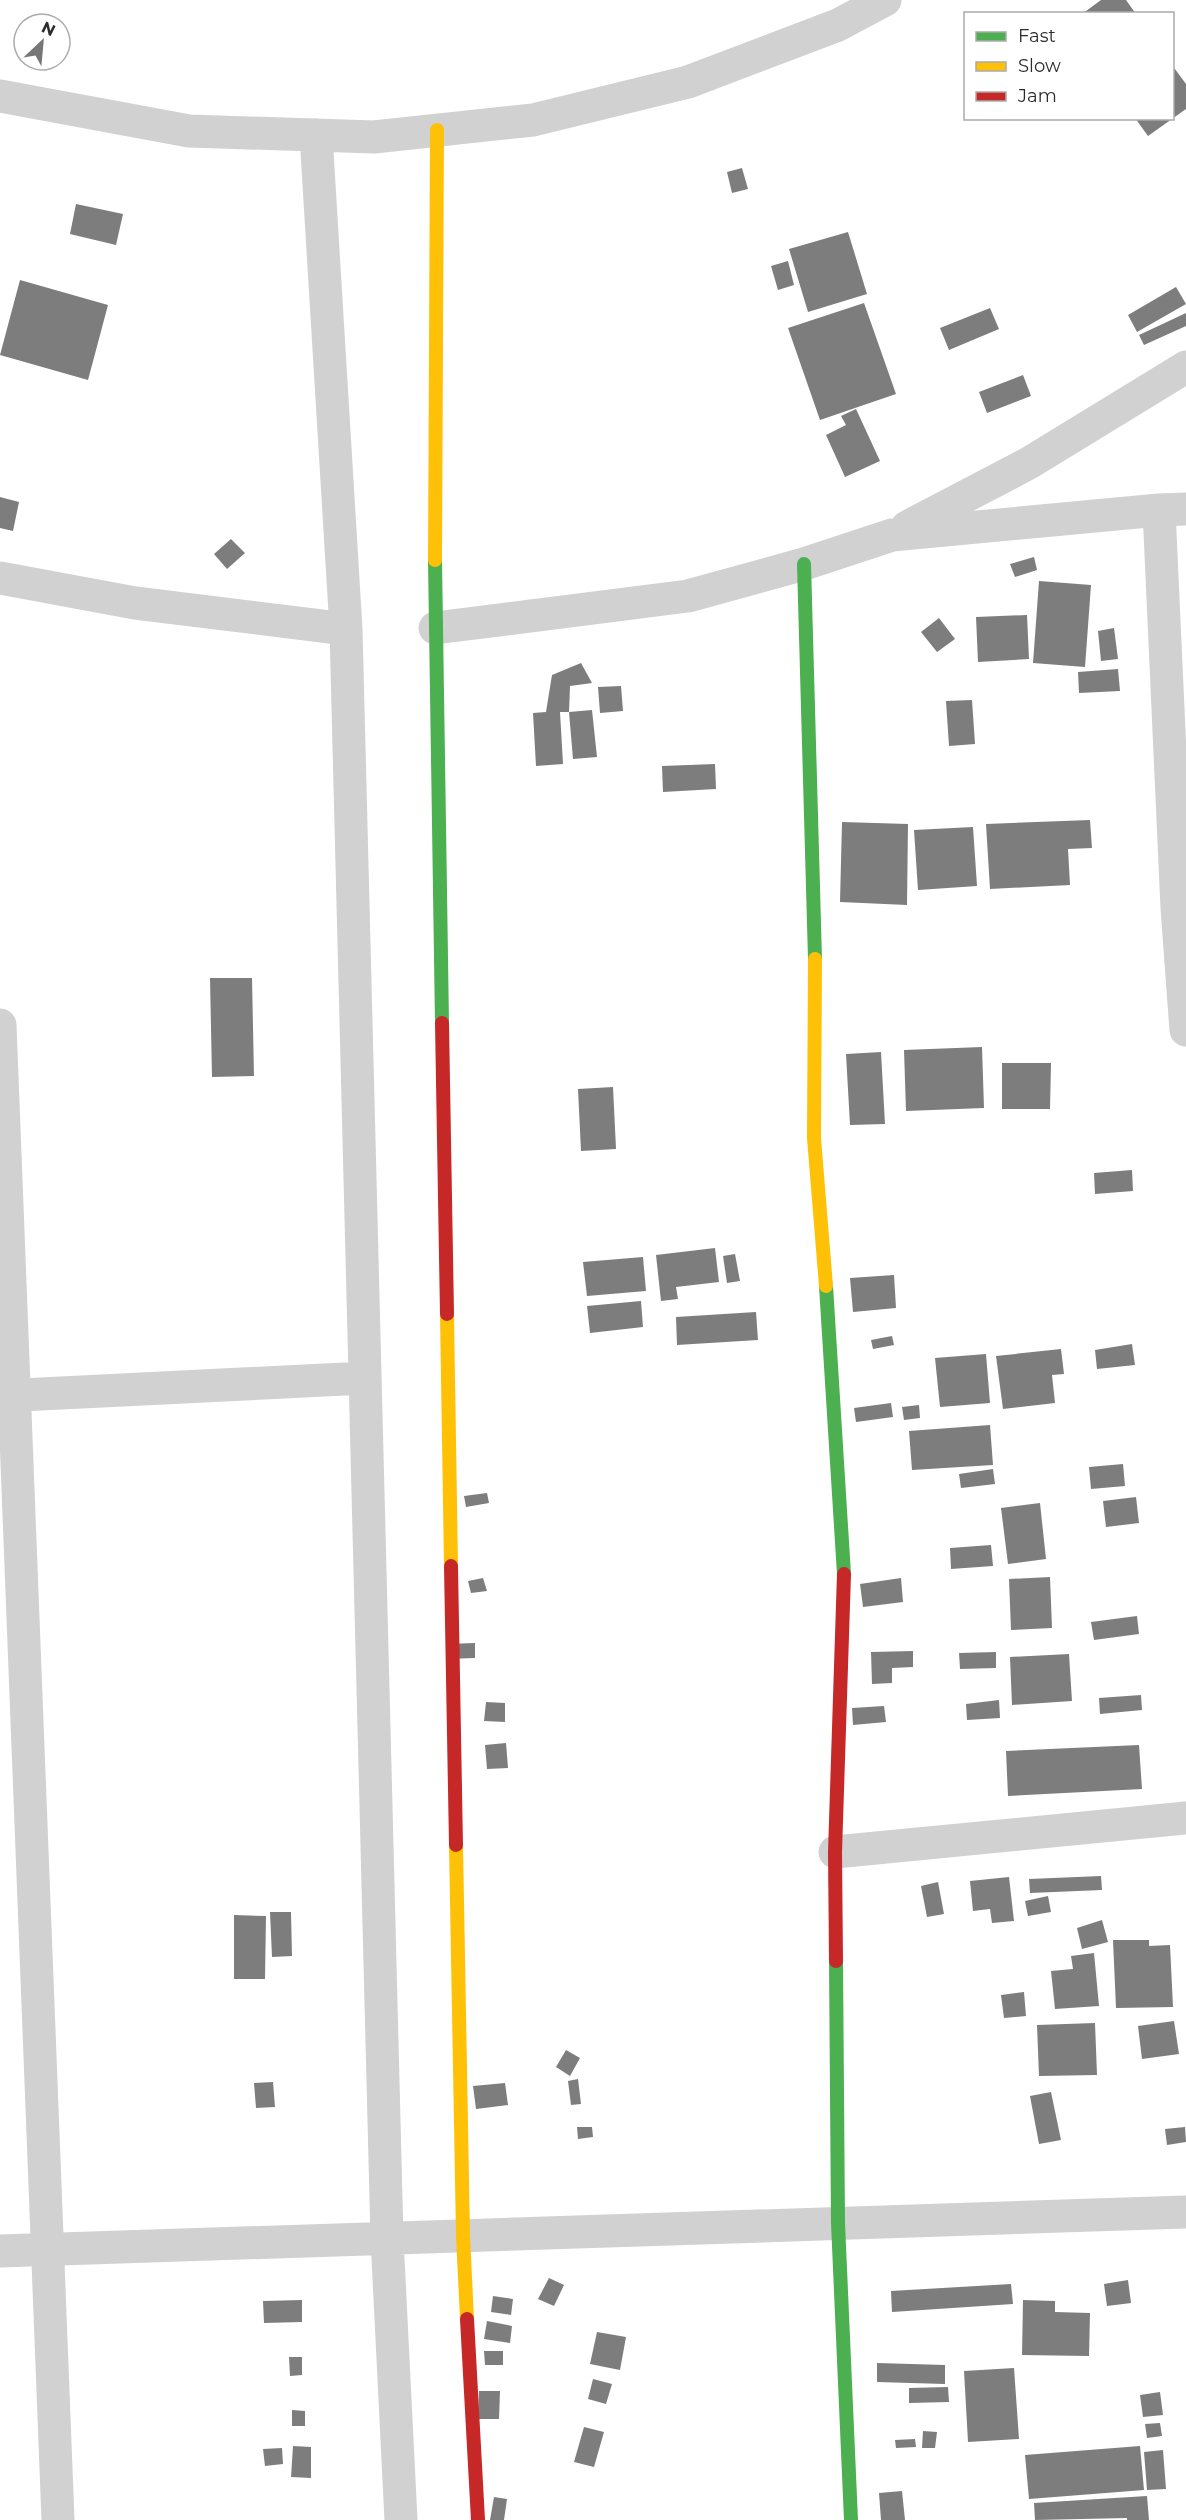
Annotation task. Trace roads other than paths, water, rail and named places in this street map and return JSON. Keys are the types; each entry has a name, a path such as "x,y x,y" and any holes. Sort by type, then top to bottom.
{"street":[{"path":"0,96 189,130 374,137 533,120 688,82 838,25 885,0"},
{"path":"437,130 435,628 463,2236 478,2520"},
{"path":"316,135 346,629 387,2238 401,2520"},
{"path":"435,628 688,596 804,564 892,535 1029,463 1186,367"},
{"path":"892,535 1173,509 1177,908 1186,1030"},
{"path":"804,564 815,951 814,1138 833,1367 844,1575 835,1852 838,2223 851,2520"},
{"path":"0,578 135,603 346,629"},
{"path":"0,1025 7,1396 48,2249 58,2520"},
{"path":"7,1396 365,1378"},
{"path":"835,1852 1186,1818"},
{"path":"0,2251 1186,2212"}]}
